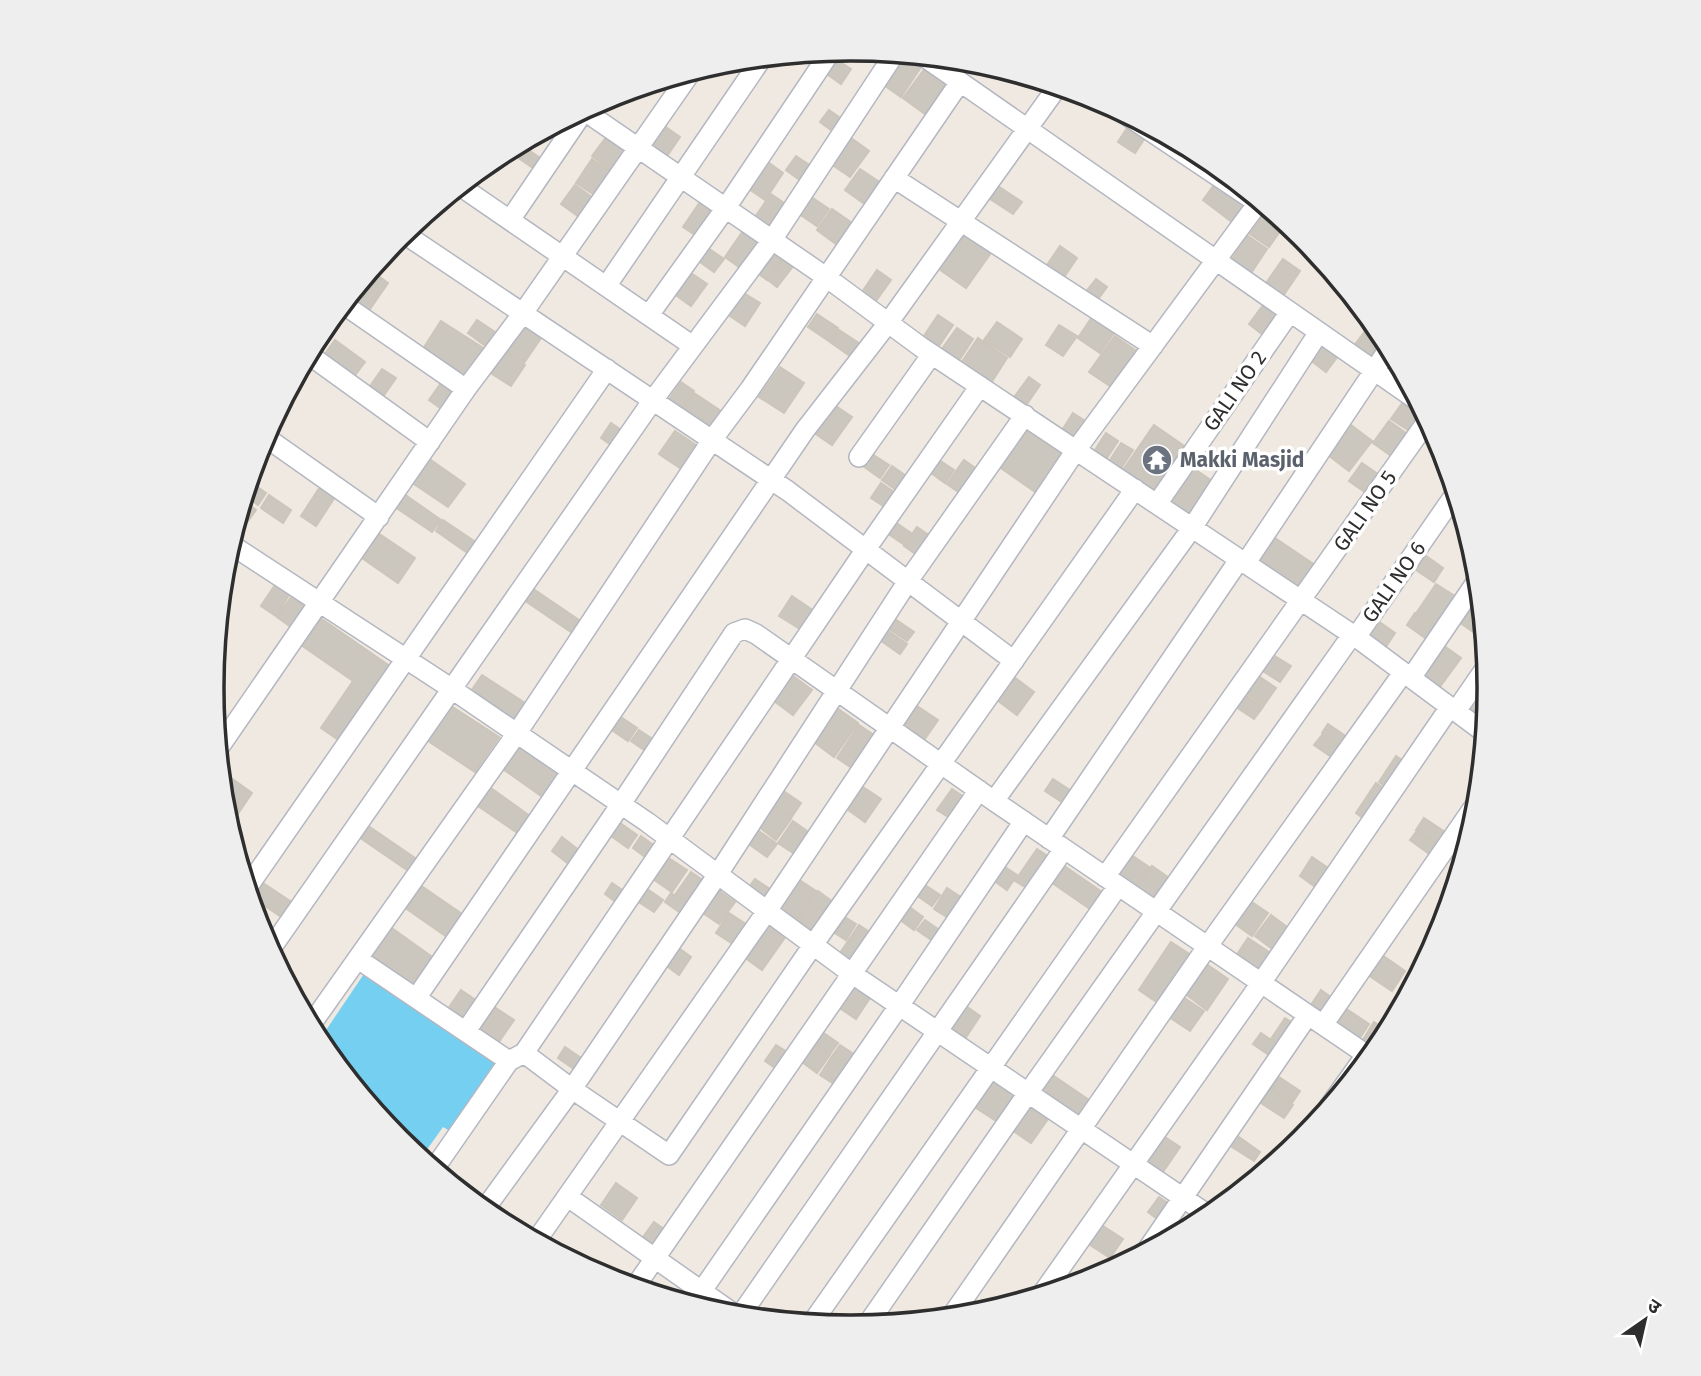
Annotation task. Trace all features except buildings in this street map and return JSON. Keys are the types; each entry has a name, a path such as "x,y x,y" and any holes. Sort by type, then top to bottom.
{"street":[{"path":"649,315 725,209 823,62"},
{"path":"277,940 653,400 772,240 889,63"},
{"path":"940,68 1401,389"},
{"path":"607,285 755,69"},
{"path":"317,1016 517,733 712,440 750,389 960,82"},
{"path":"226,738 466,389 639,150 683,85"},
{"path":"417,997 804,430 888,323 1051,95"},
{"path":"594,117 826,277 932,354 1354,636 1476,726"},
{"path":"510,220 575,125"},
{"path":"894,177 1153,346"},
{"path":"468,192 693,346"},
{"path":"542,1233 767,911 1076,450 1253,208"},
{"path":"413,240 771,480 1014,661"},
{"path":"351,309 466,389"},
{"name":"GALI NO 2","path":"1157,504 1290,312"},
{"path":"641,1278 851,973 1192,528 1319,332"},
{"path":"859,457 932,354"},
{"path":"745,1306 937,1031 1242,562 1382,357"},
{"path":"317,360 430,442"},
{"path":"254,878 607,369"},
{"path":"440,1161 517,1058 670,839 980,386"},
{"path":"491,1201 572,1089 718,874 908,581 1025,415"},
{"name":"GALI NO 5","path":"819,1313 991,1068 1301,601 1421,429"},
{"path":"273,443 379,517"},
{"path":"358,959 466,1031 572,1089 668,1155 671,1154 813,945 1135,489"},
{"name":"GALI NO 6","path":"875,1314 1156,912 1449,503"},
{"path":"240,550 407,659 621,804 851,973 1199,1209"},
{"path":"959,1305 1207,947 1469,591"},
{"path":"466,1031 734,633 741,629 751,631 986,796 1361,1051"},
{"path":"1051,1281 1477,679"},
{"path":"699,1296 900,1006 1024,821"},
{"path":"1159,1234 1462,822"},
{"path":"568,1197 655,1258 693,1294"}],"water":[{"path":"370,965 506,1060 455,1134 443,1127 427,1150 379,1101 326,1031"}],"place":[{"name":"Makki Masjid","path":"1157,460"}]}
